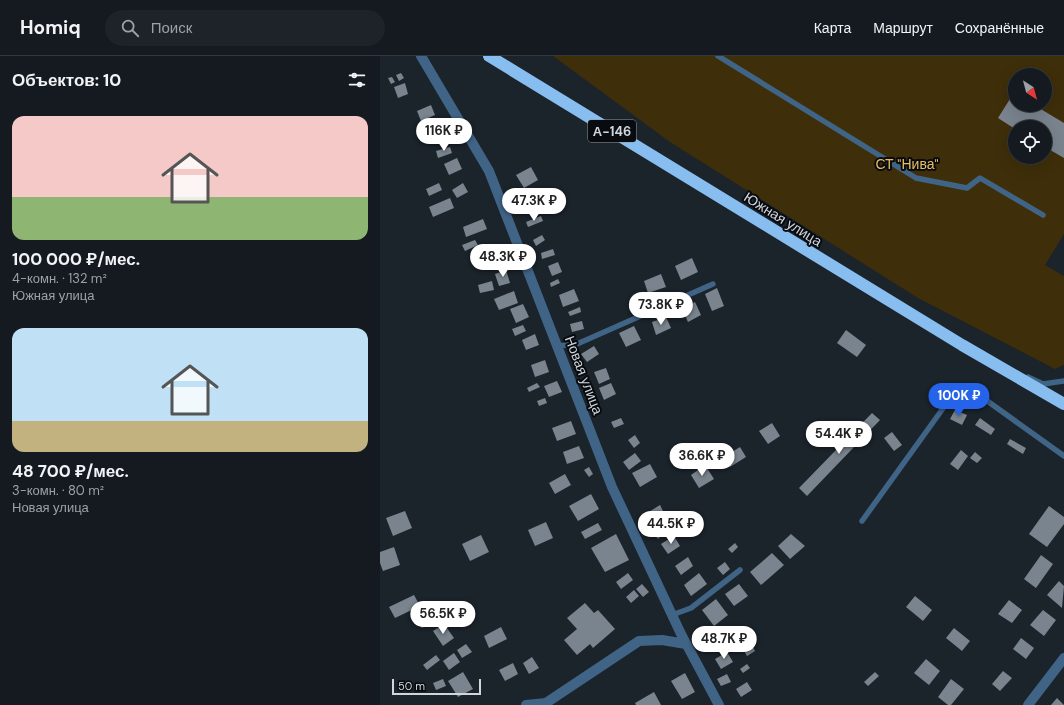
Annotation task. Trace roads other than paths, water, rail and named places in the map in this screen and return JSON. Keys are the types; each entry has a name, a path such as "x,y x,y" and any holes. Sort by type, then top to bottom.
{"highway":[{"name":"Южная улица","path":"489,56 962,346 1063,401"}],"street":[{"name":"Новая улица","path":"421,56 489,171 612,487 686,644 719,705"},
{"path":"526,705 546,703 639,641 662,640 686,644"},
{"path":"1028,705 1064,658"}],"lane":[{"path":"718,56 916,178 967,188 980,178 1042,215"},
{"path":"558,346 577,344 713,284"},
{"path":"962,346 1043,384 1064,381"},
{"path":"862,521 944,407 972,390 1064,456"},
{"path":"672,615 691,608 740,570"}],"park label":[{"name":"СТ \"Нива\"","path":"907,164"}]}
